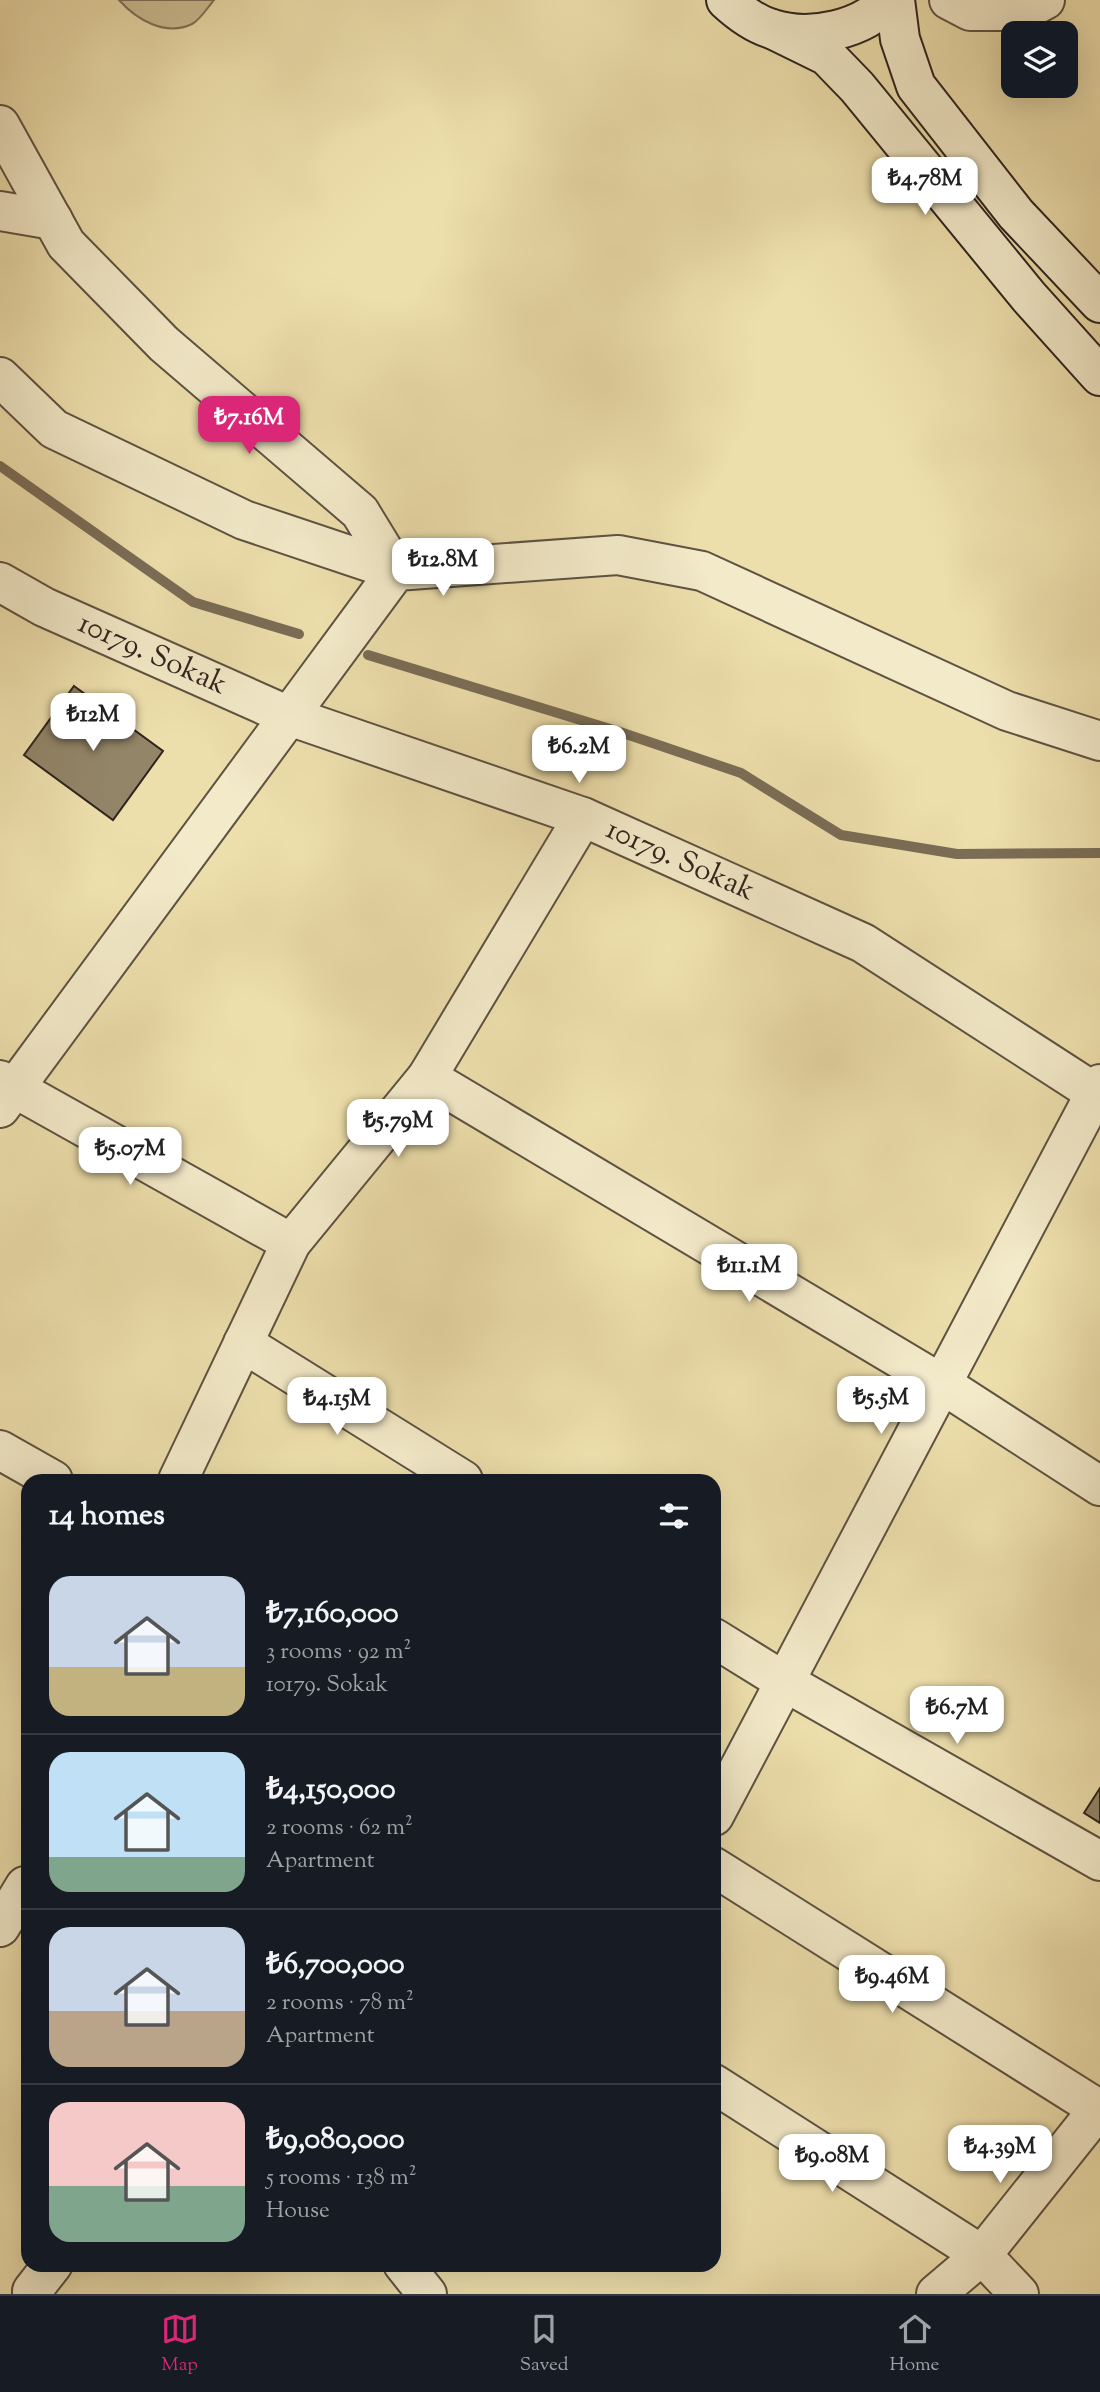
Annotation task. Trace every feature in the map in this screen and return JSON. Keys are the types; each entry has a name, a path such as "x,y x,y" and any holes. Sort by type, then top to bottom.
{"street":[{"path":"726,0 738,12 827,55 1029,297 1100,376"},
{"path":"772,29 811,34 849,27 882,8 889,0"},
{"path":"895,0 900,39 916,86 1016,214 1097,294"},
{"path":"949,0 970,11 1024,11 1045,0"},
{"path":"0,125 66,244 164,344 360,512 396,571"},
{"path":"0,211 53,220"},
{"path":"0,377 54,429 244,520 396,571 618,555 702,570 1007,711 1100,741"},
{"path":"290,1243 5,1092 396,571"},
{"name":"10179. Sokak","path":"0,582 44,607 289,716 583,817 863,943 1098,1091"},
{"path":"181,1474 290,1243 427,1077 583,817"},
{"path":"427,1077 942,1384 1100,1486"},
{"path":"721,1803 1098,1091"},
{"path":"243,1343 453,1474"},
{"path":"0,1450 42,1474"},
{"path":"721,1642 785,1682 1100,1861"},
{"path":"721,1871 1100,2109 982,2255 936,2294"},
{"path":"0,1927 18,1883"},
{"path":"721,2088 982,2255 1019,2294"},
{"path":"32,2294 47,2272"}],"shaded area":[{"path":"119,0 214,0 192,24 172,28 142,19"}],"building":[{"path":"74,686 163,751 113,820 24,755"},
{"path":"1100,1788 1100,1823 1084,1813"}],"waterway":[{"path":"0,466 193,602 299,634"},
{"path":"368,655 620,732 741,773 841,835 957,854 1100,853"}]}
